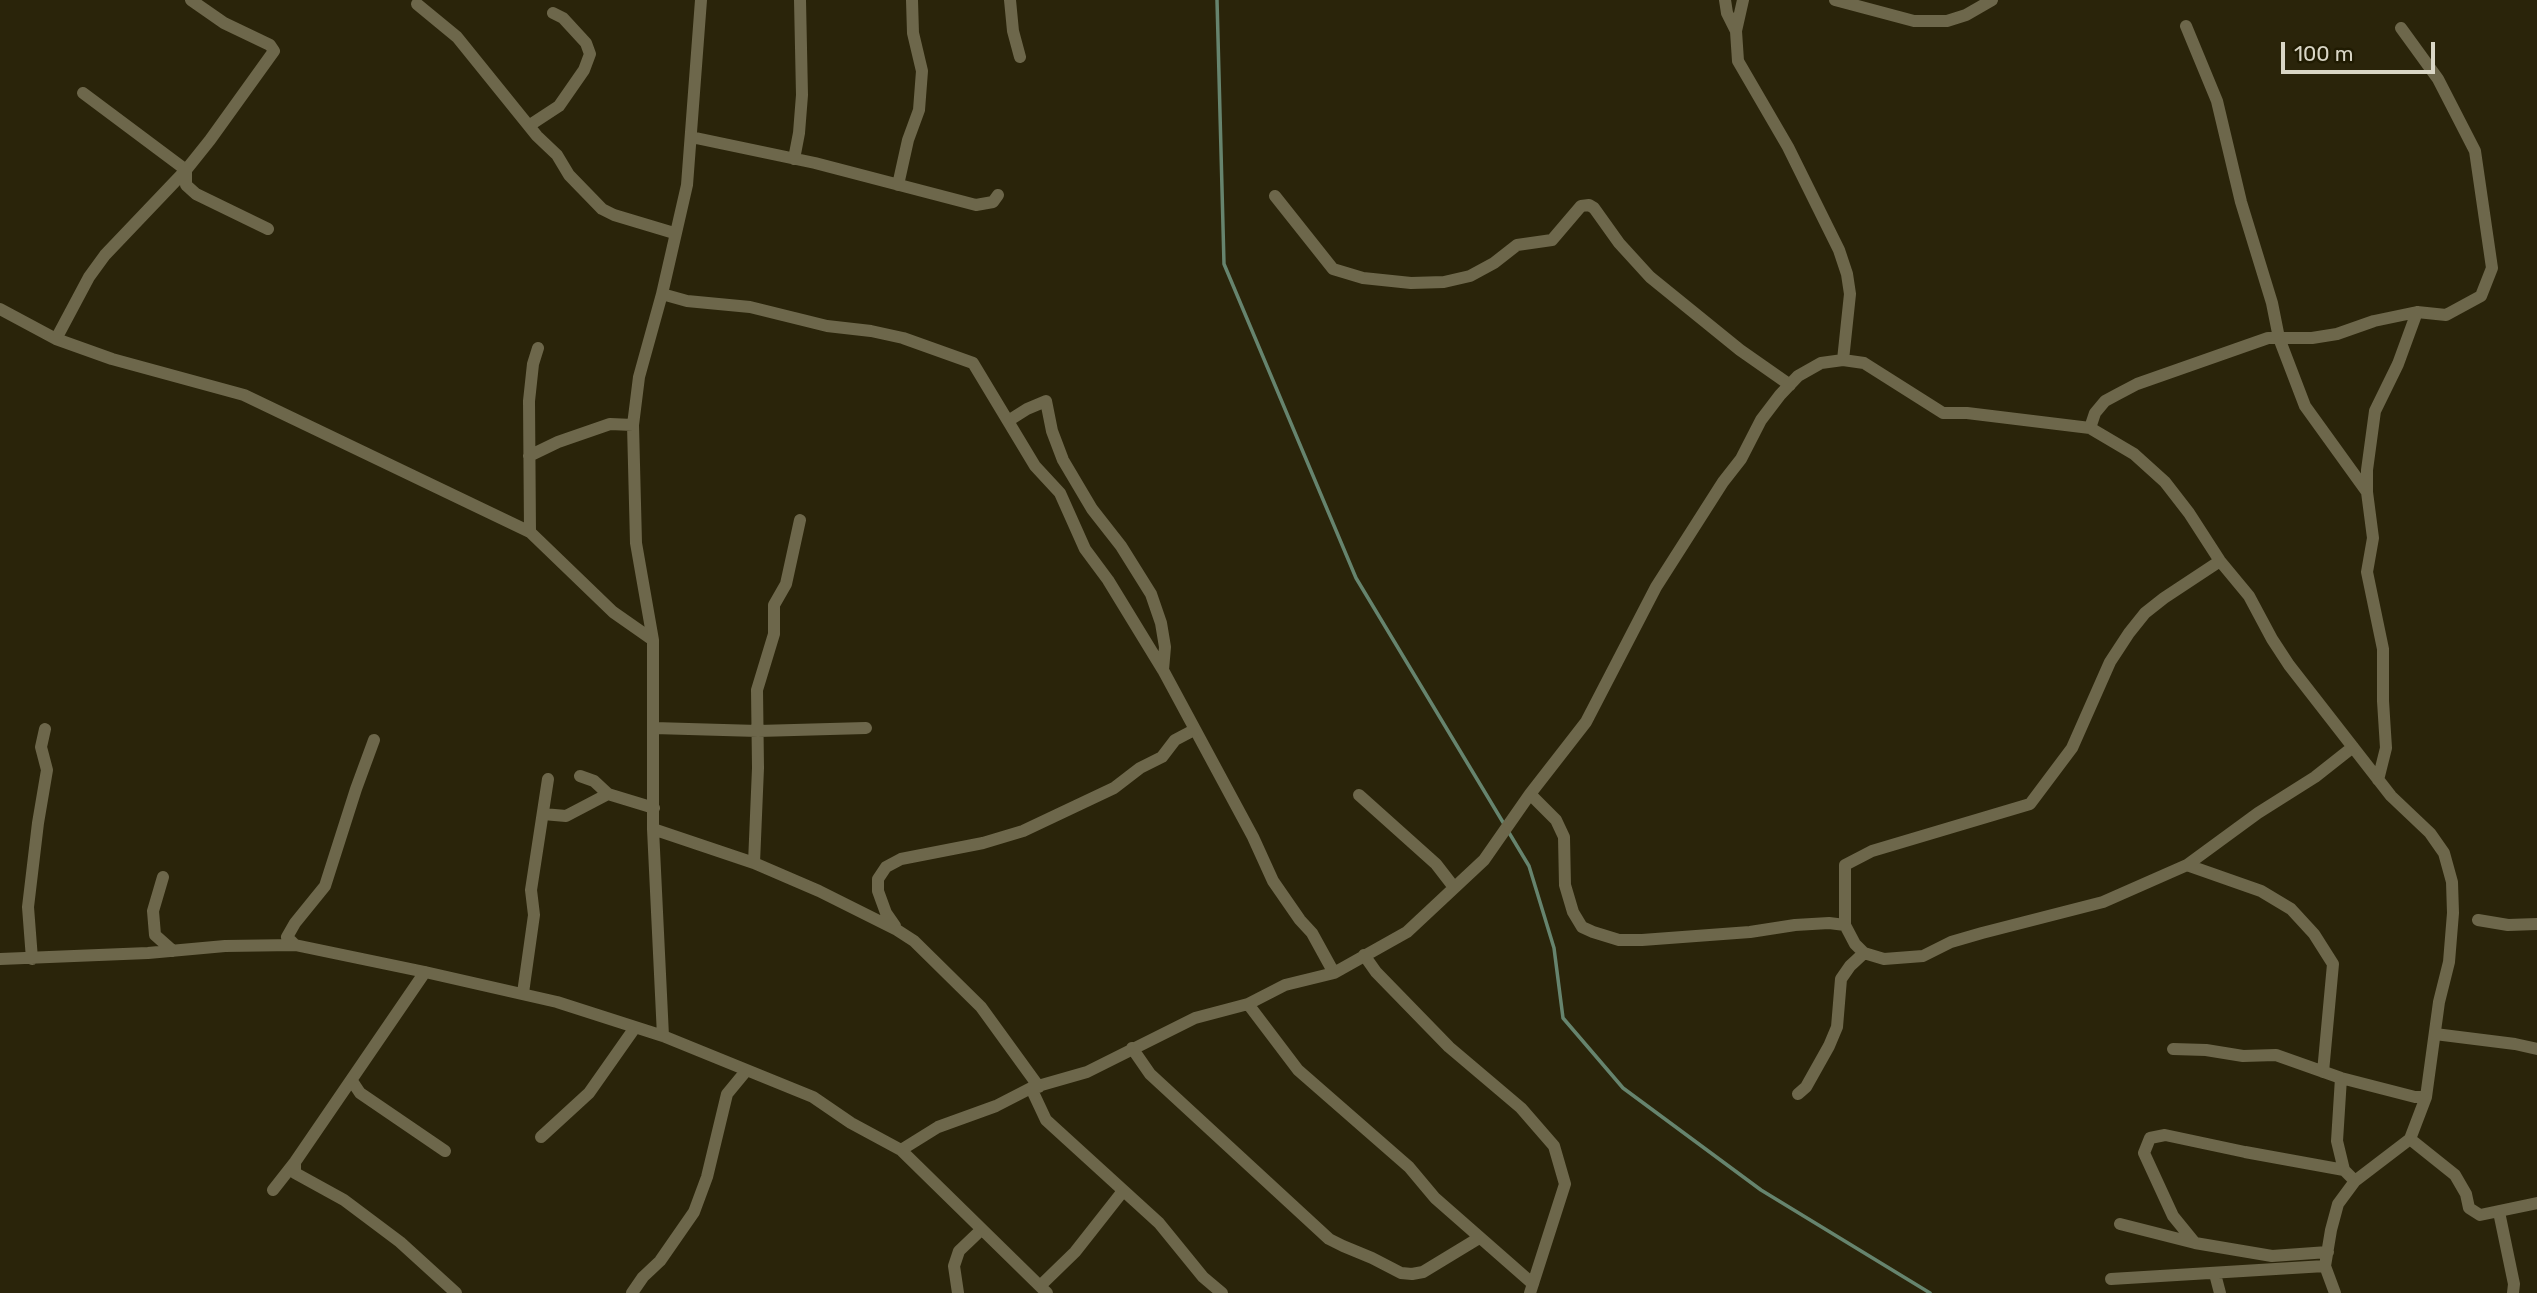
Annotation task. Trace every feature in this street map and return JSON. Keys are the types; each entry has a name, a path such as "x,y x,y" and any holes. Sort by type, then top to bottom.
{"street":[{"path":"56,339 89,277 105,255 186,170 274,51 270,45 224,23 191,0"},
{"path":"663,1036 653,829 653,640 636,543 633,425 639,377 662,294 687,185 701,0"},
{"path":"794,159 802,95 800,0"},
{"path":"898,186 908,140 919,110 922,71 913,33 912,0"},
{"path":"1010,0 1013,31 1020,57"},
{"path":"1725,0 1727,13 1736,31"},
{"path":"1743,0 1736,31 1738,61 1787,147 1839,250 1847,274 1850,294 1843,360"},
{"path":"1835,0 1914,21 1947,21 1966,15 1992,0"},
{"path":"417,4 457,37 545,145 557,155 569,176 602,209 674,233"},
{"path":"530,125 559,106 584,70 590,54 586,43 562,18 553,13"},
{"path":"2186,26 2217,101 2241,202 2272,303 2279,338 2305,406 2367,492"},
{"path":"2090,428 2095,413 2105,401 2137,384 2268,338 2312,338 2337,334 2374,321 2417,312 2446,315 2481,296 2493,268 2475,151 2438,79 2401,29"},
{"path":"83,93 186,170"},
{"path":"691,136 976,205 993,202 998,195"},
{"path":"186,170 186,186 196,194 268,229"},
{"path":"1275,196 1333,269 1363,278 1411,282 1444,282 1470,276 1494,263 1517,245 1552,240 1581,206 1589,205 1650,277 1740,350 1790,385"},
{"path":"662,294 687,301 750,307 827,326 871,331 914,341 973,363 1035,466 1060,493 1085,549 1163,670 1253,837 1273,881 1312,933 1334,973"},
{"path":"0,309 56,339 125,363 244,395 530,532 613,612 653,640"},
{"path":"2378,780 2386,748 2383,649 2367,572 2373,538 2367,470 2375,411 2398,364 2417,312"},
{"path":"530,532 529,401 533,364 538,348"},
{"path":"901,1150 938,1127 996,1106 1035,1088 1087,1072 1195,1018 1248,1004 1284,985 1334,973 1407,932 1453,886 1484,860 1530,794 1586,722 1656,587 1723,482 1741,459 1780,394 1798,376 1821,363 1843,360 1864,363 1943,412 2090,428 2134,454 2165,482 2189,513 2220,561 2249,596 2289,665 2390,796 2430,833 2444,853 2452,882 2453,914 2449,962 2440,1002 2426,1097 2410,1139 2355,1181 2338,1204 2325,1266 2335,1293"},
{"path":"1009,421 1046,401 1052,431 1068,470 1151,594 1166,647 1163,670"},
{"path":"529,456 558,442 610,425 633,425"},
{"path":"754,863 757,690 774,634 774,605 786,584 800,520"},
{"path":"2220,561 2145,613 2129,633 2110,662 2072,748 2030,804 1872,851 1844,864 1845,925 1855,944 1864,953 1884,959 1923,956 1951,942 2103,902 2187,865 2258,813 2315,777 2353,747"},
{"path":"654,728 758,731 866,728"},
{"path":"32,959 28,907 47,769 41,747 45,729"},
{"path":"897,930 886,913 878,891 878,879 886,867 901,859 983,843 1023,831 1114,788 1140,768 1162,757 1175,740 1194,730"},
{"path":"295,945 287,937 325,886 374,740"},
{"path":"580,776 594,781 608,794 653,808"},
{"path":"523,993 534,915 531,890 548,779"},
{"path":"543,814 566,816 608,794"},
{"path":"1530,794 1556,820 1564,837 1566,885 1573,912 1583,927 1593,932 1619,940 1642,940 1750,932 1795,925 1845,925"},
{"path":"1359,795 1436,864 1453,886"},
{"path":"653,829 754,863 819,891 897,930 931,955 981,1007 1035,1088 1046,1120 1159,1223 1203,1277 1222,1293"},
{"path":"2187,865 2261,891 2291,909 2314,934 2333,964 2323,1072"},
{"path":"163,877 153,911 155,935 173,951"},
{"path":"2478,920 2508,925 2537,925"},
{"path":"0,959 225,946 295,945 557,1002 634,1029 663,1036 813,1097 850,1123 901,1150 1043,1290 1123,1191"},
{"path":"1798,1094 1812,1076 1837,1027 1841,979 1864,953"},
{"path":"1248,1004 1298,1070 1409,1167 1435,1198 1531,1288 1565,1184 1554,1146 1521,1108 1449,1047 1376,972 1364,956"},
{"path":"273,1190 352,1081 425,972"},
{"path":"541,1137 589,1093 634,1029"},
{"path":"2435,1034 2537,1049"},
{"path":"1132,1048 1150,1074 1329,1239 1401,1273 1412,1274 1423,1272 1479,1238"},
{"path":"2173,1049 2206,1050 2243,1056 2276,1055 2341,1078 2416,1097 2426,1097"},
{"path":"632,1293 643,1277 660,1261 694,1212 704,1188 727,1094 746,1071"},
{"path":"2341,1078 2337,1140 2344,1170 2355,1181"},
{"path":"352,1081 360,1093 445,1151"},
{"path":"2195,1243 2173,1216 2144,1153 2150,1138 2165,1135 2344,1170"},
{"path":"2410,1139 2455,1175 2466,1194 2469,1208 2480,1215 2537,1203"},
{"path":"295,1162 295,1173 344,1199 400,1242 456,1293"},
{"path":"2499,1212 2514,1284 2512,1293"},
{"path":"2120,1224 2195,1243 2272,1256 2328,1252"},
{"path":"958,1293 954,1266 960,1251 981,1230"},
{"path":"2111,1279 2325,1266"},
{"path":"2215,1274 2220,1293"}],"waterway":[{"path":"1217,0 1224,264 1356,578 1504,824"},
{"path":"1508,831 1529,866 1554,948 1563,1018 1623,1088 1761,1190 1930,1293"}]}
